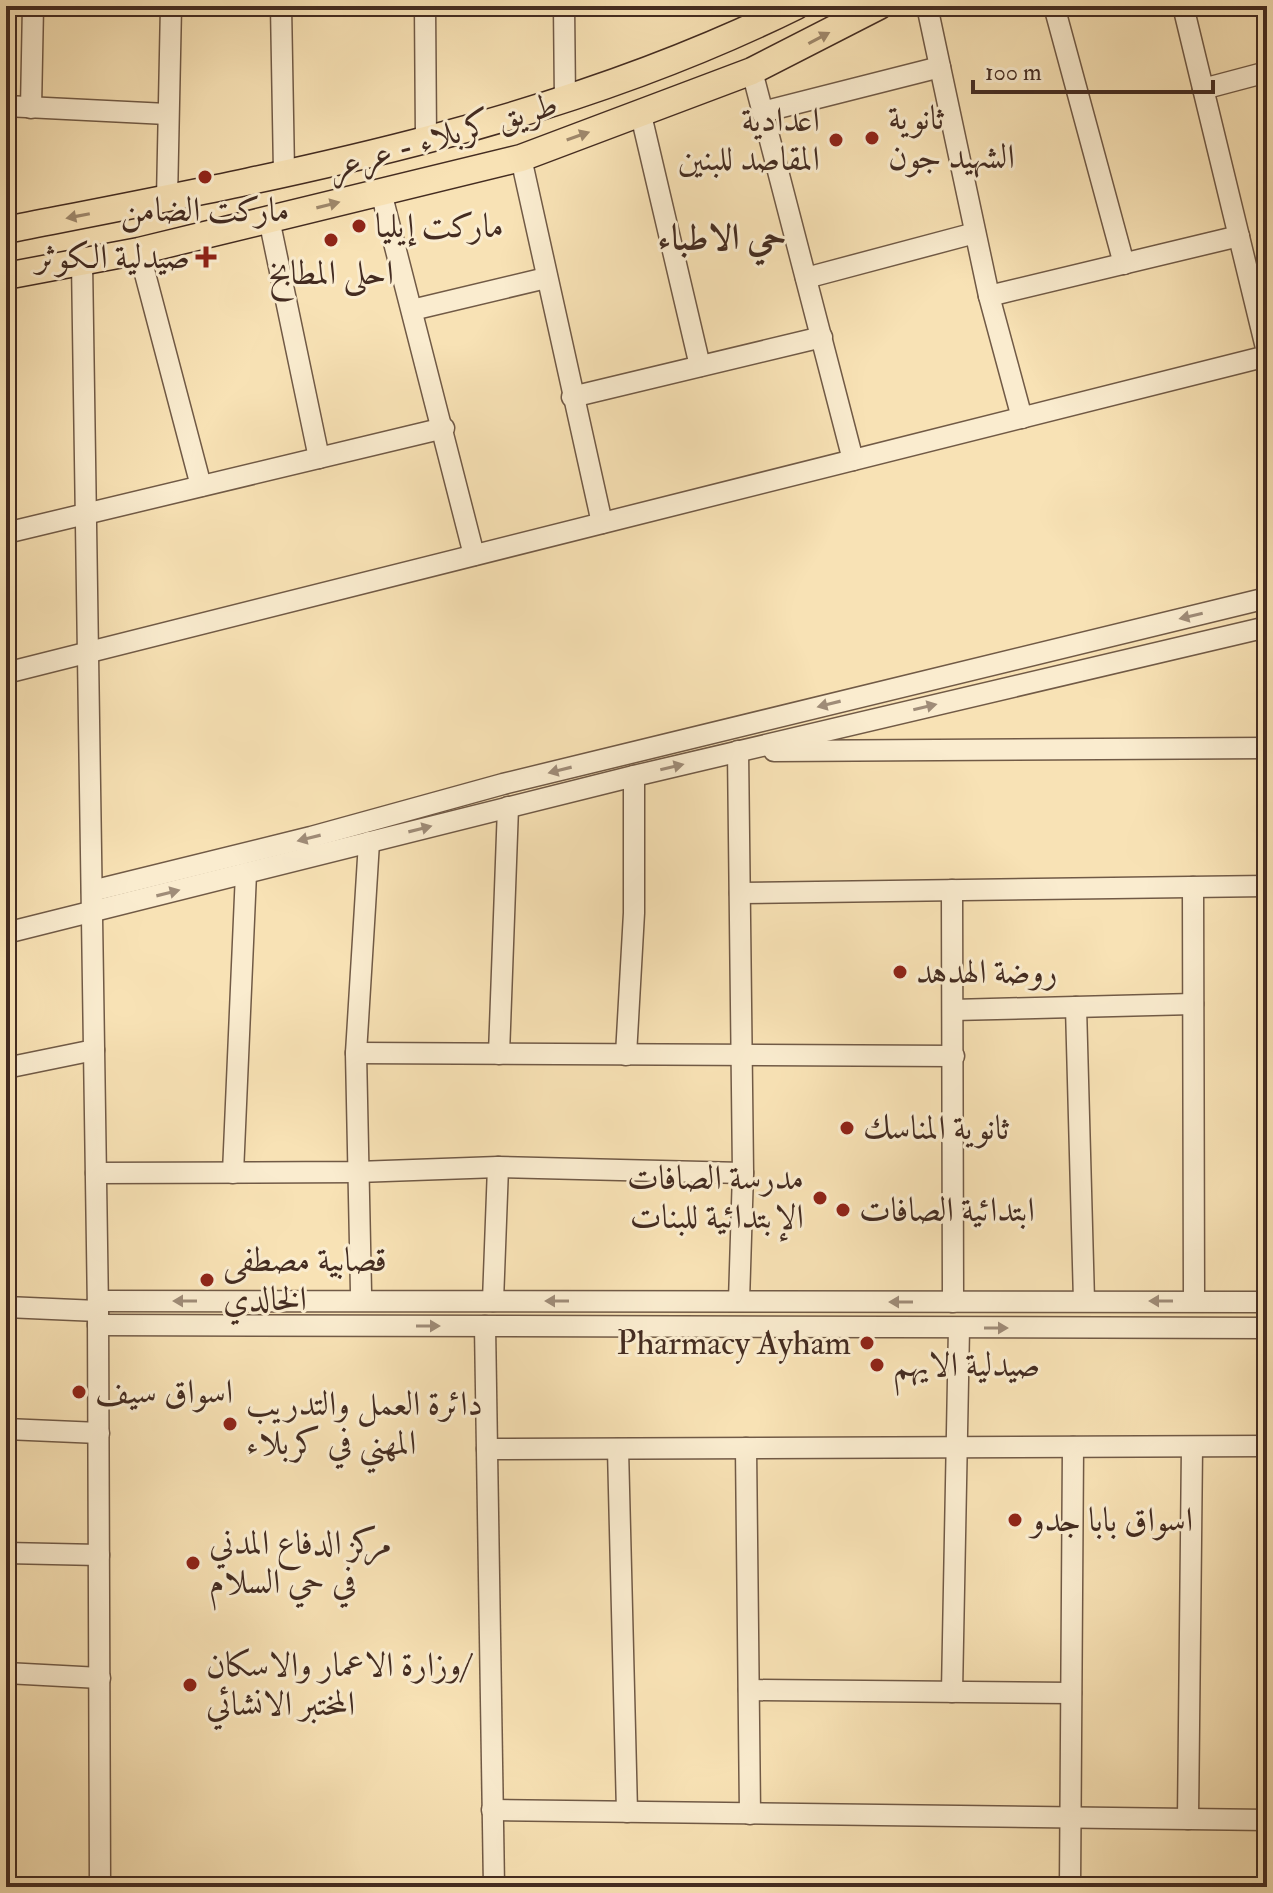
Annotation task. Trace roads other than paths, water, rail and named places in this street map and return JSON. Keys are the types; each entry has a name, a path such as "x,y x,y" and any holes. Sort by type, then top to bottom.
{"main road":[{"name":"طريق كربلاء - عرعر","path":"6,230 167,199 284,172 426,139 565,101 653,70 796,6"},
{"name":"طريق كربلاء - عرعر","path":"6,276 139,251 521,158 741,76 879,6"},
{"path":"716,43 714,65 741,76"},
{"path":"653,70 668,85 654,110"}],"street":[{"path":"31,108 33,6"},
{"path":"167,199 171,6"},
{"path":"281,6 284,172"},
{"path":"425,6 426,139"},
{"path":"564,6 565,101"},
{"path":"927,6 989,296 1022,418"},
{"path":"1054,6 1124,264"},
{"path":"6,673 1267,354 1183,6"},
{"path":"762,112 940,67"},
{"path":"1203,89 1267,72"},
{"path":"741,76 762,112 853,460"},
{"path":"6,106 167,114"},
{"path":"654,110 700,366"},
{"path":"521,158 602,523"},
{"path":"381,192 444,428 474,555"},
{"path":"269,219 319,458"},
{"path":"806,278 975,233"},
{"path":"989,296 1239,236"},
{"path":"139,251 201,486"},
{"path":"82,262 98,1312 100,1887"},
{"path":"412,310 546,278"},
{"path":"572,397 822,337"},
{"path":"6,533 444,428"},
{"path":"92,891 311,837 503,784 1267,598"},
{"path":"6,933 634,776 1267,627"},
{"path":"738,751 1267,748"},
{"path":"738,751 743,1173 739,1301"},
{"path":"626,1055 634,913 634,776"},
{"path":"499,1054 508,807"},
{"path":"361,1292 356,1053 369,842"},
{"path":"233,1173 246,873"},
{"path":"740,893 1267,886"},
{"path":"1193,887 1194,1301"},
{"path":"952,890 953,1302"},
{"path":"953,1010 1193,1004"},
{"path":"1076,1007 1084,1301"},
{"path":"6,1068 94,1050"},
{"path":"356,1053 954,1056"},
{"path":"96,1173 357,1172 498,1167 743,1173"},
{"path":"493,1301 498,1167"},
{"path":"98,1312 130,1301 1267,1302"},
{"path":"128,1325 122,1319 121,1310 130,1301"},
{"path":"608,1327 618,1317 617,1308 611,1301"},
{"path":"632,1327 624,1316 627,1307 634,1302"},
{"path":"6,1307 98,1312 128,1325 1267,1328"},
{"path":"485,1326 494,1887"},
{"path":"952,1692 959,1328"},
{"path":"6,1429 99,1433"},
{"path":"487,1449 1267,1446"},
{"path":"1070,1887 1073,1447"},
{"path":"1188,1819 1192,1447"},
{"path":"746,1448 750,1814"},
{"path":"618,1449 627,1812"},
{"path":"6,1553 99,1555"},
{"path":"6,1673 100,1678"},
{"path":"749,1690 1071,1693"},
{"path":"492,1810 1267,1820"}],"place":[{"name":"ثانوية الشهيد جون","path":"872,138"},
{"name":"اعدادية المقاصد للبنين","path":"836,140"},
{"name":"ماركت الضامن","path":"205,177"},
{"name":"ماركت إيليا","path":"359,226"},
{"name":"احلى المطابخ","path":"331,240"},
{"name":"صيدلية الكوثر","path":"206,257"},
{"name":"روضة الهدهد","path":"900,972"},
{"name":"ثانوية المناسك","path":"847,1128"},
{"name":"مدرسة الصافات الإبتدائية للبنات","path":"820,1198"},
{"name":"ابتدائية الصافات","path":"843,1210"},
{"name":"قصابية مصطفى الخالدي","path":"207,1280"},
{"name":"Pharmacy Ayham","path":"867,1343"},
{"name":"صيدلية الايهم","path":"877,1365"},
{"name":"اسواق سيف","path":"79,1392"},
{"name":"دائرة العمل والتدريب المهني في كربلاء","path":"230,1424"},
{"name":"اسواق بابا جدو","path":"1015,1520"},
{"name":"مركز الدفاع المدني في حي السلام","path":"193,1563"},
{"name":"وزارة الاعمار والاسكان/ المختبر الانشائي","path":"190,1685"}],"district":[{"name":"حي الاطباء","path":"722,237"}]}
